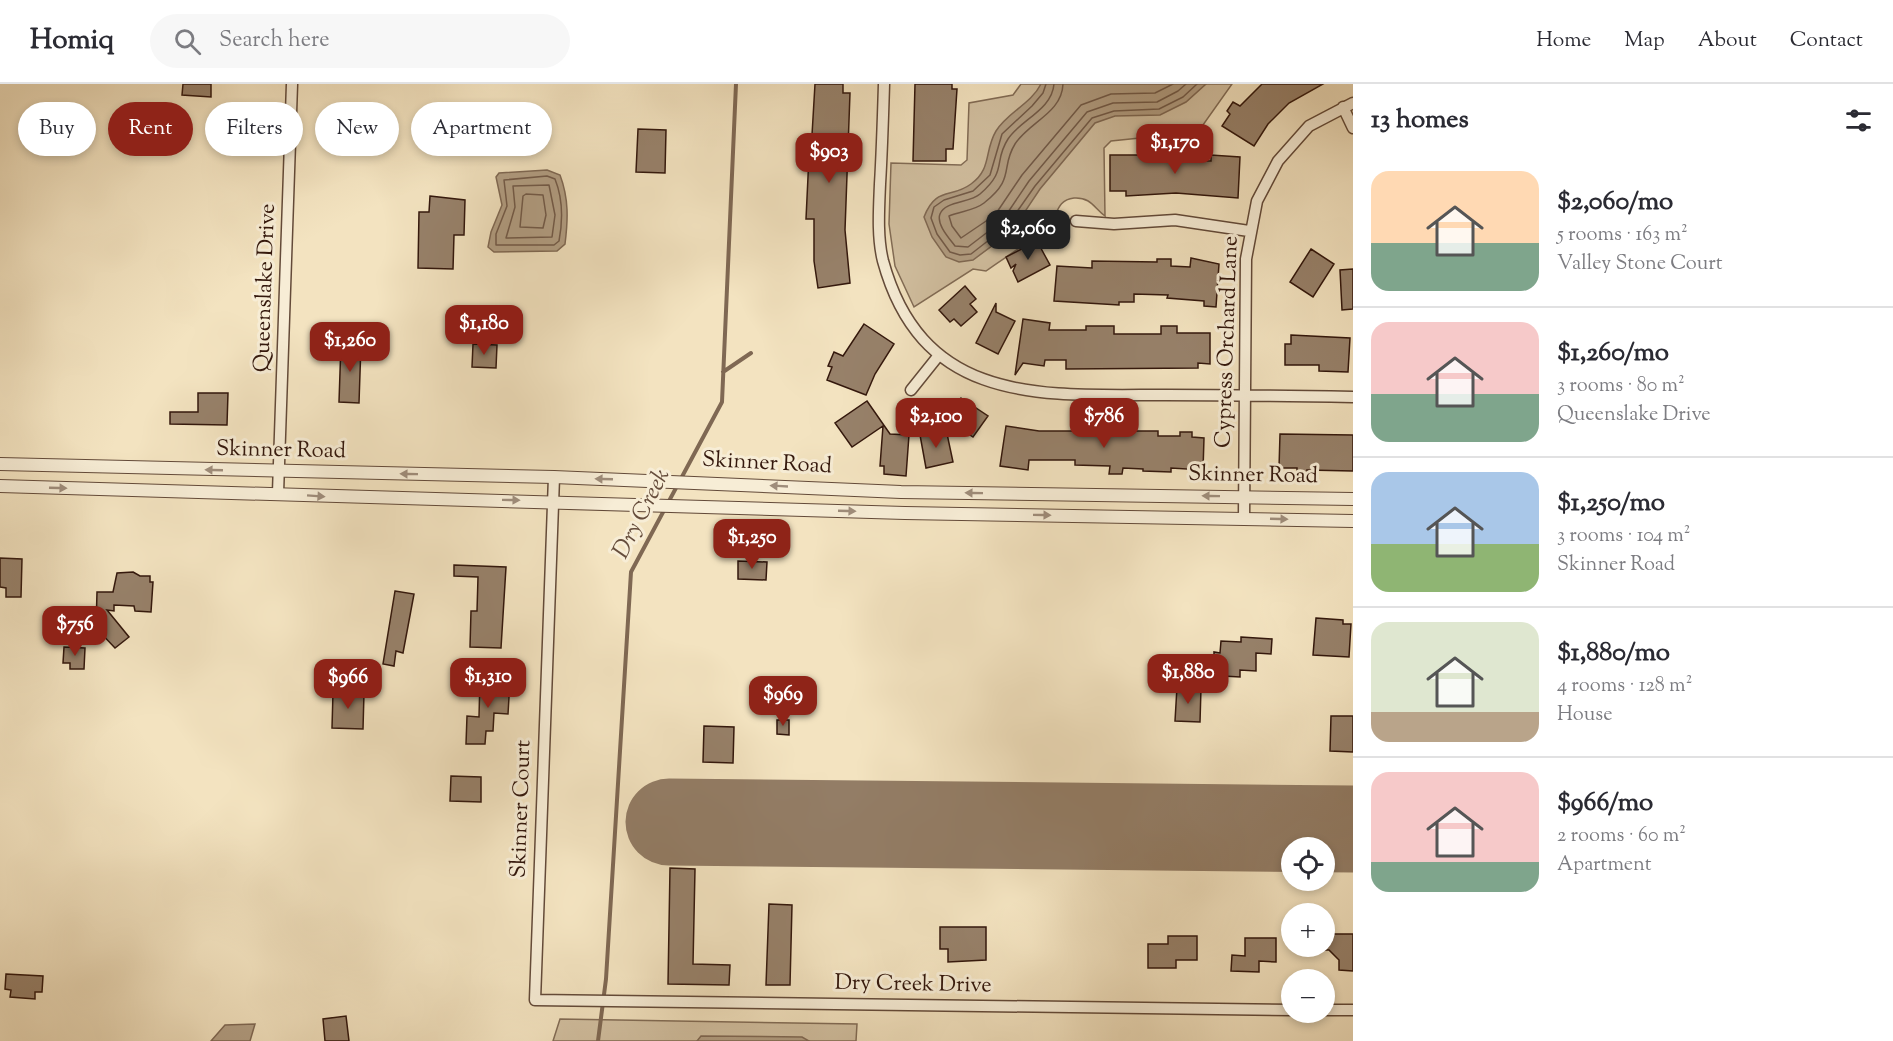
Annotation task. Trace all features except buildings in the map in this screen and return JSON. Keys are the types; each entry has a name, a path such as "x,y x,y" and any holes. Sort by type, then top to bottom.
{"street":[{"name":"Queenslake Drive","path":"278,494 292,84"},
{"path":"884,84 879,219 883,260 899,303 920,335 939,355 991,383 1048,394 1353,397"},
{"path":"1348,105 1353,128"},
{"name":"Cypress Orchard Lane","path":"1244,518 1246,259 1249,231 1257,201 1278,161 1309,126 1348,105"},
{"path":"1076,221 1114,224 1175,220 1249,231"},
{"path":"910,390 939,355"},
{"name":"Skinner Road","path":"0,464 554,477 901,492 1353,499"},
{"name":"Skinner Court","path":"535,1000 554,477"},
{"name":"Skinner Road","path":"0,486 352,498 552,500 904,513 1353,521"},
{"name":"Dry Creek Drive","path":"535,1000 1281,1010"},
{"path":"1335,1010 1353,1010"}],"shaded area":[{"path":"1021,84 1232,84 1198,132 1111,141 1104,148 1105,216 1084,199 1068,199 1061,204 1046,228 986,271 973,269 914,307 895,266 889,224 891,163 961,165 967,160 969,103 1013,95"},
{"path":"560,1019 857,1024 856,1041 553,1041"}],"water":[{"path":"1041,84 1206,84 1186,102 1160,115 1115,116 1095,123 1040,189 1012,231 973,260 959,262 946,257 932,237 924,217 929,207 944,194 964,188 978,178 985,166 996,131 1037,91"},
{"path":"547,170 560,175 563,184 567,210 565,244 557,251 494,252 488,247 491,232 502,205 496,177 499,173"},
{"path":"255,1024 250,1041 211,1041 225,1025"},
{"path":"701,1036 802,1037 809,1041 697,1041"}],"waterway":[{"name":"Dry Creek","path":"598,1041 606,979 631,572 722,402 736,84"},
{"path":"723,372 751,353"}],"runway":[{"path":"669,822 1353,829"}]}
